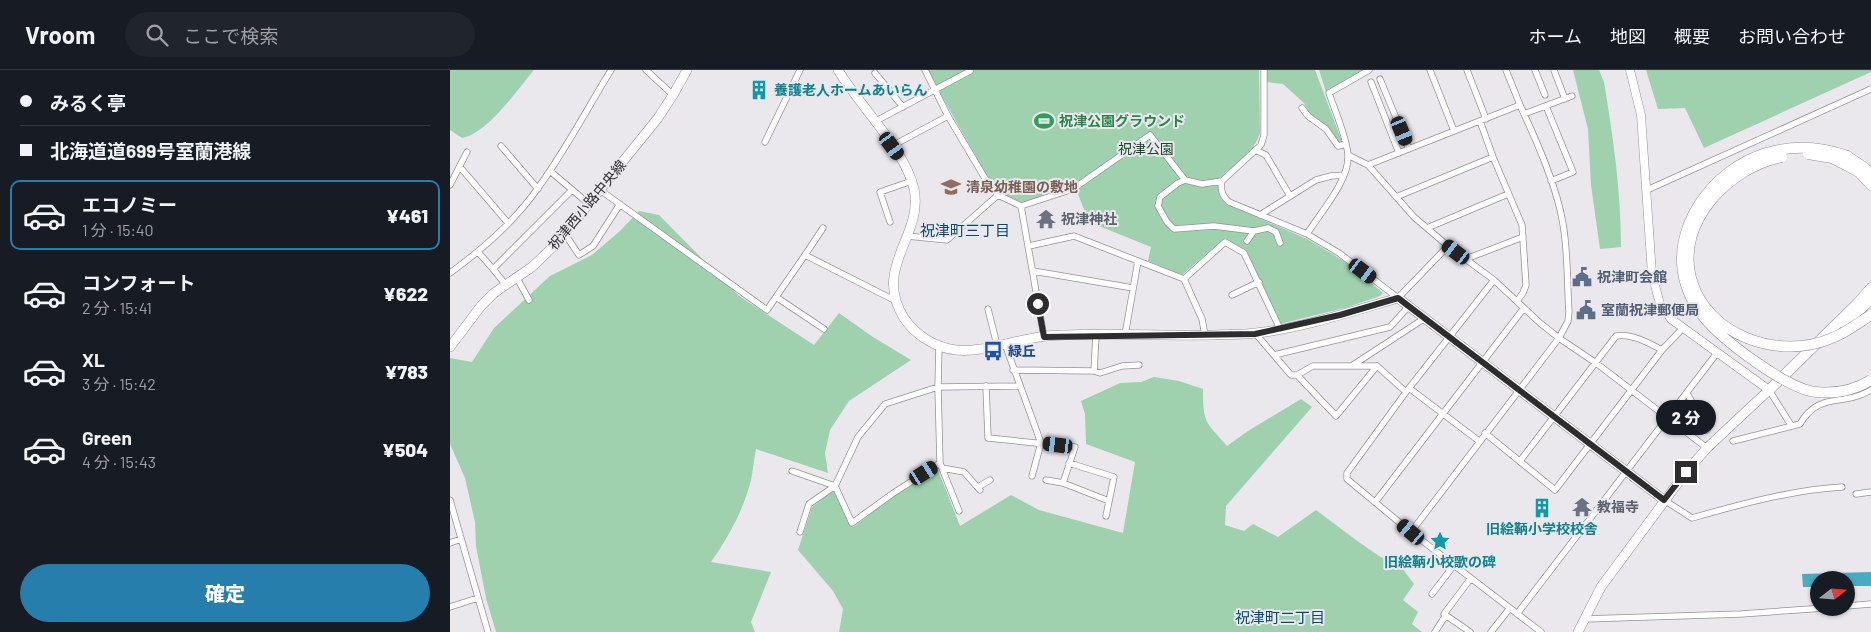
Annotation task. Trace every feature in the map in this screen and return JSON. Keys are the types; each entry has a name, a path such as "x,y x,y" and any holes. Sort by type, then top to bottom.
{"highway":[{"path":"1871,174 1865,168 1846,160 1830,150 1808,147 1765,153 1735,168 1708,193 1690,220 1684,242 1682,265 1686,286 1695,306 1707,321 1742,351 1788,384 1816,392 1826,392 1855,388 1871,380"},
{"path":"1871,185 1846,160 1814,154 1788,155 1761,162 1728,182 1712,198 1694,230 1690,244 1691,277 1700,300 1723,325 1750,340 1793,346 1820,342 1832,338 1871,315"},
{"path":"1769,390 1871,288"},
{"path":"1769,390 1814,353 1871,299"}],"main road":[{"name":"祝津西小路中央線","path":"450,347 481,306 494,293 544,257 565,234 638,144 673,95 687,70"},
{"path":"838,70 902,158 912,181 915,192 912,220 894,269 893,277 896,301 904,318 912,328 928,341 950,349 964,350 1044,337 1255,334 1340,315 1398,298 1664,500"},
{"path":"1578,632 1601,588 1664,500 1707,448 1769,390"}],"street":[{"path":"450,263 452,271 478,252 508,223 538,189 611,70"},
{"path":"646,70 673,95"},
{"path":"765,142 800,70"},
{"path":"925,70 948,116 986,180 998,195 1021,206 1073,189 1150,135 1185,180"},
{"path":"1264,70 1264,135 1261,144 1222,180 1202,184 1185,180 1160,197 1158,206 1167,222 1174,229 1214,226 1254,231 1268,228 1276,232 1280,243"},
{"path":"1307,234 1347,168 1348,154 1346,144 1329,93 1369,70"},
{"path":"1430,70 1454,131"},
{"path":"1467,70 1493,157 1522,225 1526,285 1517,301"},
{"path":"1411,532 1559,338 1568,321 1564,226 1560,208 1506,70"},
{"path":"1535,70 1545,95"},
{"path":"1554,70 1565,99"},
{"path":"1630,70 1641,115 1652,274 1660,304 1671,319 1769,390 1791,426"},
{"path":"874,122 970,71"},
{"path":"875,73 902,106"},
{"path":"1380,79 1409,149"},
{"path":"1371,82 1399,153"},
{"path":"1647,190 1871,89"},
{"path":"1524,114 1572,96"},
{"path":"1368,165 1520,105"},
{"path":"1546,106 1573,172 1551,181"},
{"path":"1302,108 1308,116 1326,129 1338,146 1346,144"},
{"path":"892,146 948,116"},
{"path":"501,146 538,189"},
{"path":"1255,150 1266,155 1290,196"},
{"path":"450,185 467,152"},
{"path":"1348,154 1368,165 1426,228 1494,280 1559,338 1596,362 1707,448"},
{"path":"1396,197 1493,157"},
{"path":"460,167 508,223"},
{"path":"550,171 589,204"},
{"path":"1260,215 1316,180 1344,175"},
{"path":"1222,180 1221,186 1225,199 1307,234 1339,253 1398,298 1448,246"},
{"path":"890,222 880,192 912,181"},
{"path":"493,269 572,190"},
{"path":"600,190 767,310 823,228"},
{"path":"1426,228 1508,194"},
{"path":"907,236 948,240 998,195"},
{"path":"565,234 579,255 593,246 620,204"},
{"path":"1021,206 1044,337"},
{"path":"1247,241 1254,231"},
{"path":"1029,246 1074,236 1184,279 1202,319 1205,335"},
{"path":"1466,259 1523,237"},
{"path":"1184,279 1225,242 1244,253 1280,329"},
{"path":"478,252 506,285"},
{"path":"805,255 896,301"},
{"path":"1124,335 1138,261"},
{"path":"1033,271 1133,288"},
{"path":"517,278 529,300"},
{"path":"1494,280 1408,390 1347,473 1347,479 1376,501 1411,532 1541,632"},
{"path":"1232,295 1258,282"},
{"path":"776,297 824,329"},
{"path":"1274,355 1390,327 1409,306"},
{"path":"1376,501 1524,308"},
{"path":"988,309 1041,443 1032,476"},
{"path":"1352,366 1425,318"},
{"path":"1485,433 1555,490 1662,350 1683,328"},
{"path":"1255,334 1291,375 1297,375 1313,366 1377,366 1479,441"},
{"path":"1094,371 1096,335"},
{"path":"1520,461 1616,336 1624,335 1647,342 1662,350"},
{"path":"939,345 938,387 941,466 959,510"},
{"path":"1517,614 1717,353"},
{"path":"1013,370 1094,371 1100,373 1122,366 1139,365"},
{"path":"1297,375 1336,416 1377,366"},
{"path":"986,386 988,438 1075,447 1063,483"},
{"path":"800,532 809,504 834,486 858,436 885,404 938,387 1019,386"},
{"path":"1733,441 1800,424 1810,409 1820,403 1852,398 1871,390"},
{"path":"1687,392 1707,430"},
{"path":"1069,463 1114,477 1106,516"},
{"path":"792,471 834,486 852,523 892,494 941,466 964,472 979,488 990,480"},
{"path":"1046,480 1063,483 1108,501"},
{"path":"1664,500 1692,518 1730,507 1808,491 1842,488"},
{"path":"1856,494 1871,492"},
{"path":"450,500 488,632"},
{"path":"450,542 461,539"},
{"path":"1432,594 1454,565"},
{"path":"1434,632 1446,615 1444,614 1471,578"},
{"path":"450,607 478,598"},
{"path":"1855,605 1871,604"},
{"path":"1490,632 1510,608"},
{"path":"1584,619 1741,614 1810,609"},
{"path":"1446,615 1470,632"}],"green space":[{"path":"450,70 534,70 492,120 472,134 462,138 450,130"},
{"name":"祝津公園","path":"927,70 1259,70 1260,133 1253,147 1220,178 1218,189 1221,199 1226,204 1307,239 1349,264 1383,293 1380,296 1348,307 1280,324 1246,253 1225,238 1182,275 1148,261 1151,247 1089,222 1074,184 1029,202 1016,201 1000,191 987,176"},
{"path":"1267,70 1315,70 1343,144 1339,146 1311,118 1304,103 1283,84 1267,82"},
{"path":"1319,70 1365,70 1326,92"},
{"path":"1573,70 1599,70 1604,82 1616,164 1620,205 1621,247 1600,249 1591,185 1588,129"},
{"path":"1646,70 1871,70 1871,72 1704,148 1685,108 1658,109"},
{"path":"639,211 659,215 739,296 814,345 839,313 873,337 911,360 849,401 830,430 825,453 828,473 756,449 751,480 744,502 729,533 711,562 771,572 751,622 755,632 496,632 486,598 476,546 475,522 465,478 450,444 450,358 472,362 494,328 550,276 592,255 620,231"},
{"path":"1154,377 1179,381 1203,389 1207,421 1227,446 1301,399 1312,407 1226,506 1225,525 1244,531 1253,524 1278,537 1316,510 1379,556 1402,568 1414,584 1403,600 1418,612 1412,624 1422,632 839,632 843,609 833,591 798,550 812,507 834,490 853,527 894,496 938,470 960,526 1011,495 1039,510 1123,533 1135,462 1086,444 1085,414 1081,401 1120,383 1141,382"}],"water":[{"path":"1855,572 1871,572 1871,586 1855,586"},
{"path":"1802,574 1810,574 1810,587 1803,587"}],"place":[{"name":"養護老人ホームあいらん","path":"759,90"},
{"name":"祝津公園グラウンド","path":"1044,121"},
{"name":"清泉幼稚園の敷地","path":"951,187"},
{"name":"祝津神社","path":"1046,219"},
{"name":"祝津町会館","path":"1582,277"},
{"name":"室蘭祝津郵便局","path":"1586,310"},
{"name":"緑丘","path":"993,351"},
{"name":"教福寺","path":"1582,507"},
{"name":"旧絵鞆小学校校舎","path":"1542,508"},
{"name":"旧絵鞆小校歌の碑","path":"1440,541"}],"district":[{"name":"祝津町三丁目","path":"965,231"},
{"name":"祝津町二丁目","path":"1280,618"}],"route":[{"path":"1038,304 1044,337 1069,335 1205,335 1255,334 1340,315 1398,298 1664,500 1686,472"}]}
